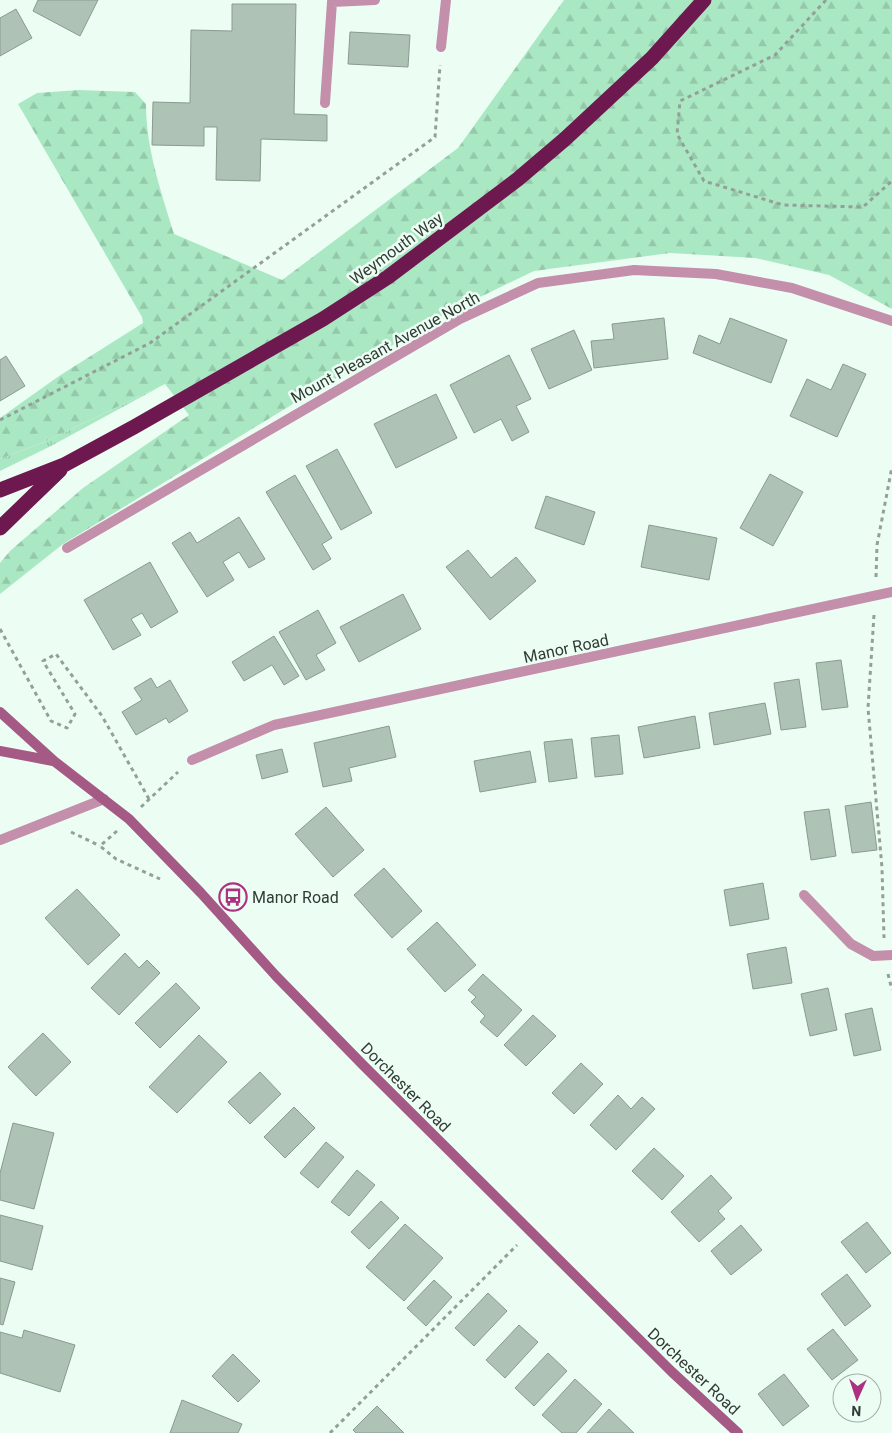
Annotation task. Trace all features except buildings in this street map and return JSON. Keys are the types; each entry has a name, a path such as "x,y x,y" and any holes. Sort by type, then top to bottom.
{"highway":[{"name":"Weymouth Way","path":"0,490 64,465 324,319 388,277 518,179 565,139 652,58 704,0"},
{"name":"Weymouth Way","path":"0,528 64,465"}],"main road":[{"name":"Dorchester Road","path":"0,712 54,761 129,819 201,892 276,976 363,1065 672,1372 738,1433"},
{"name":"Dorchester Road","path":"0,751 54,761"}],"street":[{"path":"326,102 332,2 376,0"},
{"path":"441,47 446,0"},
{"name":"Mount Pleasant Avenue North","path":"67,548 460,319 538,283 634,270 716,274 792,288 892,321"},
{"name":"Manor Road","path":"192,760 274,725 588,659 892,592"},
{"path":"0,840 104,799"},
{"path":"804,895 851,944 873,956 888,956"}],"path":[{"path":"826,0 775,55 680,101 677,134 704,181 783,205 863,207 892,181"},
{"path":"0,420 150,343 434,137 441,47"},
{"path":"892,467 877,545 868,708 892,990"},
{"path":"0,629 51,720 66,728 75,714 43,661 56,654 102,716 149,798"},
{"path":"129,819 149,798 192,760"},
{"path":"330,1433 522,1241"}],"green space":[{"path":"564,0 892,0 892,309 829,275 755,258 670,253 534,271 447,313 293,404 63,544 0,594 0,563 10,551 83,488 189,415 165,384 42,443 0,459 0,418 59,376 143,323 142,317 18,104 37,93 79,90 135,92 146,104 151,154 174,234 282,280 458,148"},
{"path":"165,384 51,446 0,471 0,459 42,443"}],"place":[{"name":"Manor Road","path":"233,897"}]}
